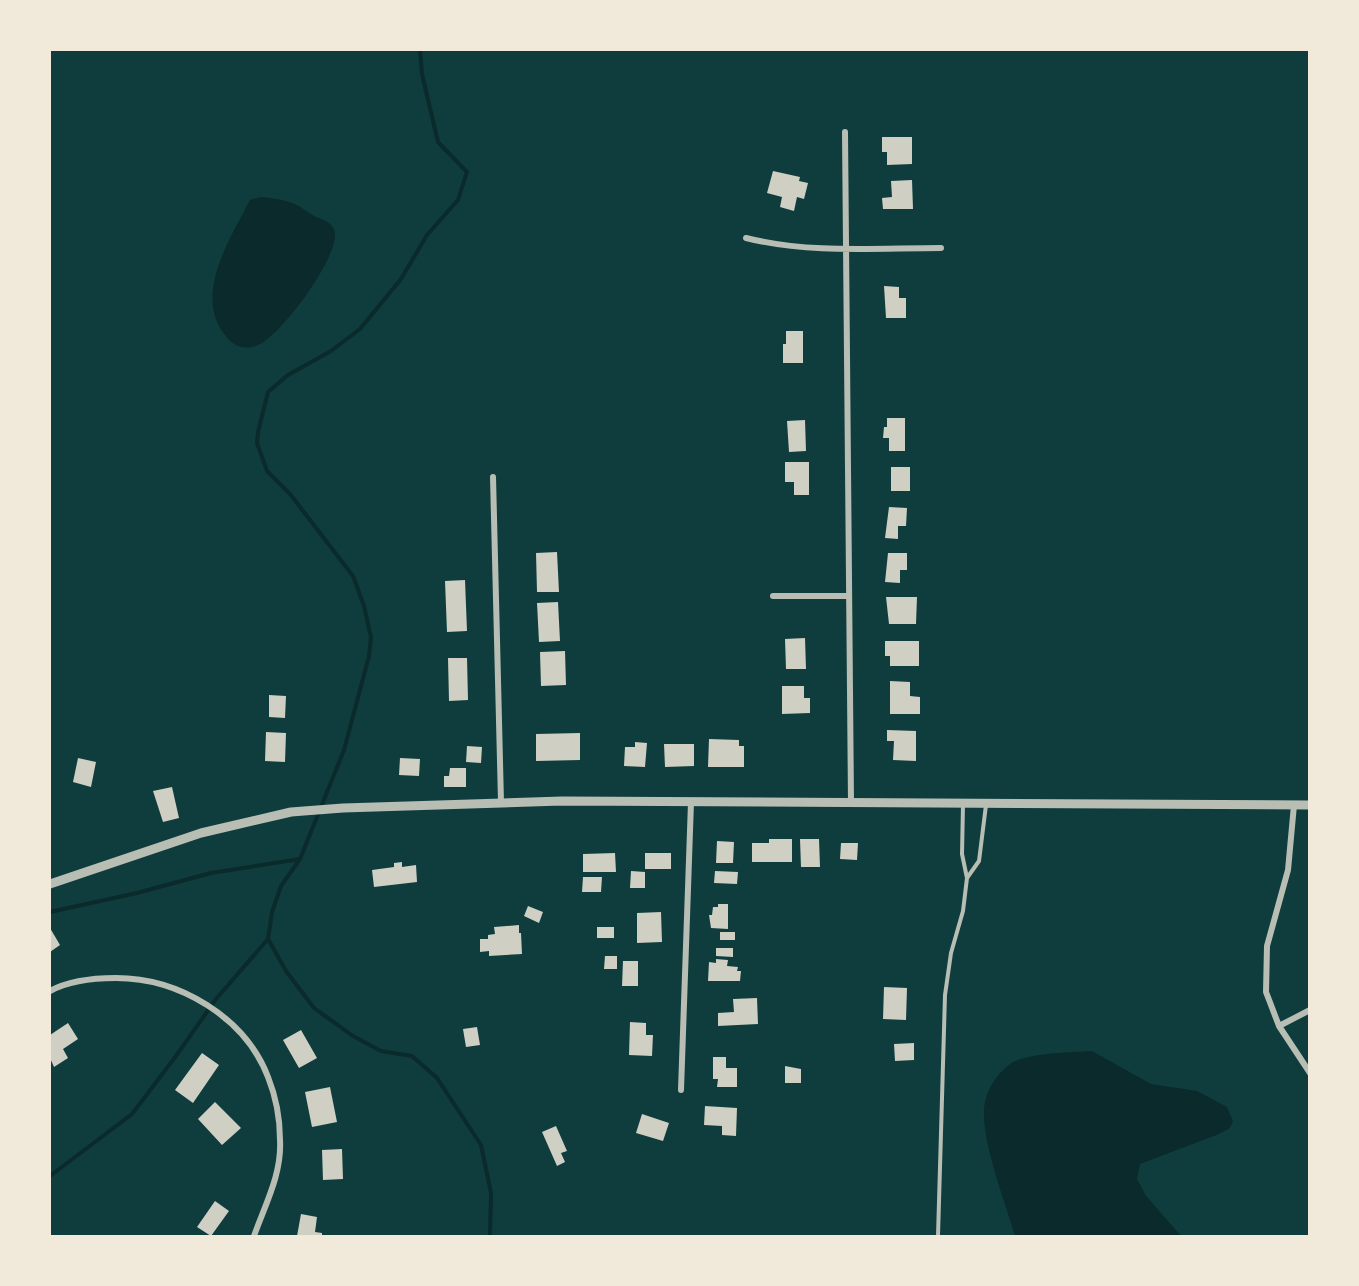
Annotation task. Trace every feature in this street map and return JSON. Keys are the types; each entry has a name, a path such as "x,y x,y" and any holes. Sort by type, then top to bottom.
{"street":[{"path":"845,132 851,803"},
{"path":"746,238 775,246 805,249 941,248"},
{"path":"493,477 501,802"},
{"path":"773,596 848,596"},
{"path":"50,884 201,833 291,812 343,808 501,802 987,802 1310,805"},
{"path":"681,1090 692,802"},
{"path":"1294,805 1288,870 1267,946 1266,992 1279,1026 1310,1073"},
{"path":"50,991 73,982 110,978 161,983 201,1001 237,1029 261,1062 268,1077 277,1107 280,1141 280,1158 269,1198 254,1236"},
{"path":"1279,1026 1310,1010"}],"lane":[{"path":"938,1236 945,995 951,953 963,911 967,878 962,854 963,802"},
{"path":"967,878 979,861 987,802"}],"water":[{"path":"261,197 293,203 313,216 326,221 334,229 334,240 320,275 293,312 266,340 256,346 243,347 228,339 216,319 213,303 214,285 225,249 250,200"},
{"path":"1092,1051 1151,1084 1197,1091 1227,1107 1233,1121 1230,1128 1140,1164 1137,1179 1146,1196 1181,1236 1015,1236 985,1132 985,1102 988,1091 1001,1072 1018,1060 1050,1054"}],"building":[{"path":"882,137 912,137 912,164 887,165 887,152 882,152"},
{"path":"773,171 800,177 799,181 808,183 804,199 797,197 794,211 780,207 782,197 767,193"},
{"path":"912,180 913,209 883,209 882,198 892,197 891,181"},
{"path":"884,286 899,287 899,298 906,298 906,318 886,318"},
{"path":"786,331 803,331 803,363 783,363"},
{"path":"887,418 905,418 905,451 889,451 889,438 883,438"},
{"path":"805,420 806,451 789,452 787,421"},
{"path":"785,462 809,462 809,495 794,495 794,482 785,482"},
{"path":"891,467 910,467 910,491 891,491"},
{"path":"889,507 907,508 906,526 898,526 898,539 885,538"},
{"path":"557,552 559,592 537,592 536,553"},
{"path":"888,553 907,553 907,570 900,570 900,583 885,582"},
{"path":"465,580 467,631 447,632 445,581"},
{"path":"886,597 917,597 916,624 889,624"},
{"path":"558,602 560,641 539,642 537,603"},
{"path":"805,638 806,669 786,669 785,639"},
{"path":"885,641 919,641 919,666 890,666 890,656 885,656"},
{"path":"565,651 566,685 541,686 540,652"},
{"path":"448,658 467,658 468,700 449,701"},
{"path":"890,681 910,682 910,696 920,697 920,714 890,714"},
{"path":"782,686 804,686 804,698 810,698 810,713 782,714"},
{"path":"269,695 286,696 285,718 269,717"},
{"path":"887,730 916,731 916,761 893,760 894,741 887,741"},
{"path":"266,732 286,733 285,762 265,761"},
{"path":"580,733 580,760 536,761 536,734"},
{"path":"709,739 739,740 739,746 744,746 744,767 708,767"},
{"path":"635,742 647,743 645,767 624,766 625,747 635,747"},
{"path":"664,744 694,744 694,766 665,767"},
{"path":"467,746 482,747 481,763 466,762"},
{"path":"78,758 96,762 91,787 73,782"},
{"path":"400,758 420,759 419,776 399,775"},
{"path":"450,768 466,768 466,787 444,787 444,776 449,776"},
{"path":"172,787 179,818 163,822 153,791"},
{"path":"769,839 792,839 792,862 752,862 752,843 769,843"},
{"path":"800,839 819,839 820,867 801,867"},
{"path":"717,841 734,842 733,863 716,863"},
{"path":"841,843 858,843 857,860 840,859"},
{"path":"615,853 616,872 583,872 583,854"},
{"path":"645,853 671,853 671,869 645,869"},
{"path":"402,862 402,867 416,865 417,882 374,887 372,870 394,867 394,863"},
{"path":"631,871 645,872 645,888 630,888"},
{"path":"715,871 738,872 737,884 714,883"},
{"path":"583,877 602,877 601,892 582,892"},
{"path":"718,904 728,904 728,929 711,928 709,915 712,915 713,907 718,907"},
{"path":"528,906 543,912 539,923 524,916"},
{"path":"661,912 662,942 637,943 637,913"},
{"path":"519,925 522,954 489,956 489,951 480,952 480,939 488,939 488,935 495,934 494,927"},
{"path":"597,927 614,927 614,938 597,938"},
{"path":"50,928 60,945 50,952"},
{"path":"720,932 735,932 735,940 720,940"},
{"path":"716,948 733,948 733,957 716,956"},
{"path":"605,956 617,956 617,969 604,969"},
{"path":"716,959 728,960 727,966 738,967 737,971 741,971 740,981 708,981 709,962 716,963"},
{"path":"623,961 638,961 638,986 622,986"},
{"path":"884,987 907,988 906,1020 883,1019"},
{"path":"757,998 758,1024 718,1026 718,1013 734,1012 733,999"},
{"path":"630,1022 646,1023 646,1035 653,1035 652,1056 629,1055"},
{"path":"68,1023 78,1039 63,1049 68,1058 54,1067 50,1058 50,1035"},
{"path":"477,1027 480,1045 466,1047 463,1029"},
{"path":"301,1030 317,1058 299,1068 283,1040"},
{"path":"914,1043 914,1060 895,1061 894,1044"},
{"path":"202,1053 219,1065 193,1103 175,1090"},
{"path":"713,1057 726,1057 726,1068 737,1068 737,1087 717,1087 718,1079 713,1079"},
{"path":"785,1066 801,1069 801,1083 785,1083"},
{"path":"330,1087 337,1122 312,1127 305,1092"},
{"path":"215,1102 241,1128 222,1145 198,1119"},
{"path":"705,1106 737,1108 736,1136 722,1135 722,1126 704,1125"},
{"path":"642,1114 669,1123 663,1141 636,1133"},
{"path":"556,1126 567,1151 561,1153 565,1162 557,1166 542,1132"},
{"path":"342,1149 343,1179 323,1180 322,1150"},
{"path":"215,1201 229,1211 211,1236 197,1227"},
{"path":"301,1214 317,1217 315,1232 322,1233 322,1236 297,1236"}],"waterway":[{"path":"420,50 422,74 438,142 467,172 458,200 427,235 401,279 360,329 331,351 288,375 268,392 258,432 257,443 267,471 290,494 353,576 364,606 371,637 369,656 344,750 300,859 281,886 272,912 268,939 286,971 314,1008 353,1036 381,1051 412,1056 437,1078 481,1145 491,1193 490,1236"},
{"path":"50,912 137,893 211,873 300,859"},
{"path":"50,1176 132,1114 216,999 268,939"}]}
